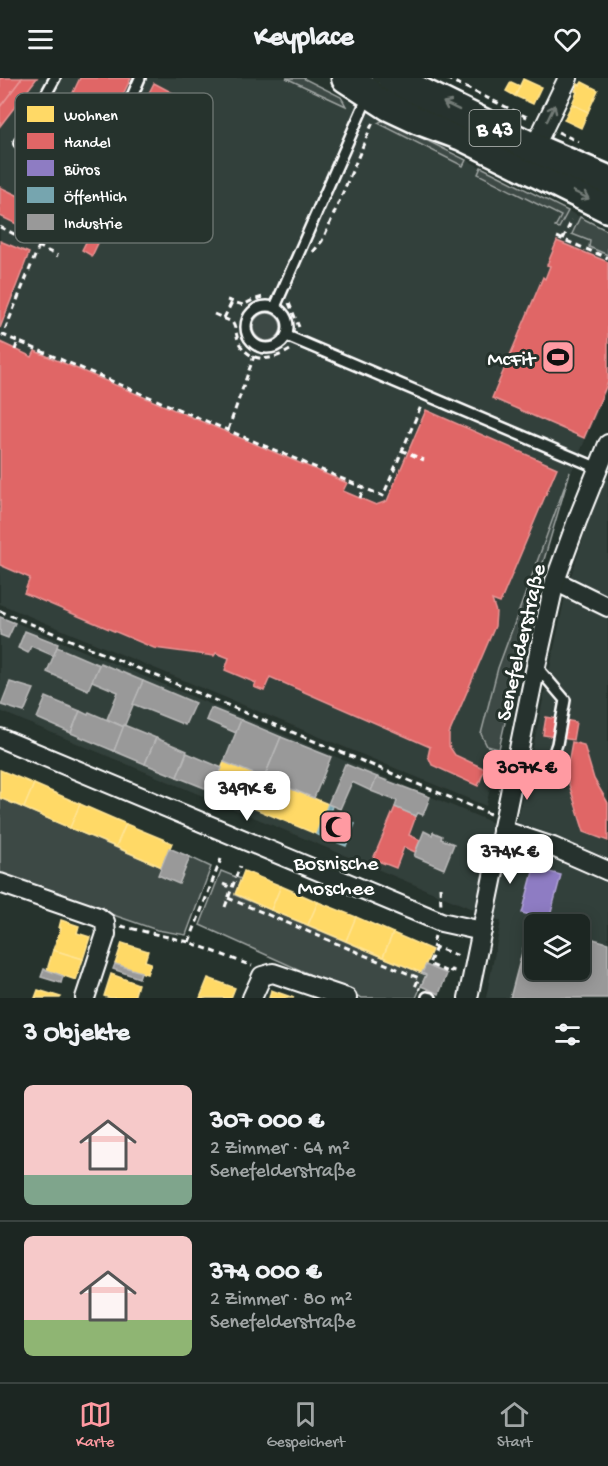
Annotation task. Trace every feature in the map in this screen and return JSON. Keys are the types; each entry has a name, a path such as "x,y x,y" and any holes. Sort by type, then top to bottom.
{"main road":[{"name":"B 43","path":"392,78 540,137 608,180"},
{"name":"B 43","path":"366,92 411,117 462,136 608,208"}],"street":[{"path":"540,137 568,78"},
{"name":"Senefelderstraße","path":"468,998 555,581 608,444"},
{"path":"555,581 608,607"},
{"path":"0,738 441,922 482,932"},
{"path":"503,825 608,871"},
{"path":"0,883 98,917 105,922 106,934 85,998"},
{"path":"252,998 262,976 273,974 347,998"}],"lane":[{"path":"47,93 55,78"},
{"path":"133,93 140,78"},
{"path":"275,307 366,92"},
{"path":"260,306 275,307 285,315 288,322 287,336 278,345 267,348 254,344 246,333 250,313 260,306"},
{"path":"287,336 598,468"},
{"path":"513,781 549,767 557,744 565,700 536,666"}],"path":[{"path":"446,78 540,137 587,146"},
{"path":"309,258 327,230 366,92"},
{"path":"563,239 572,220"},
{"path":"0,227 15,234"},
{"path":"557,237 608,258"},
{"path":"33,243 58,256"},
{"path":"39,246 3,334 383,496 418,411 421,406 426,406"},
{"path":"227,300 243,305 270,293"},
{"path":"224,318 231,302"},
{"path":"289,302 301,331"},
{"path":"214,314 232,322 240,345 254,356 276,358 294,348"},
{"path":"15,350 18,341"},
{"path":"228,430 254,356"},
{"path":"401,450 424,460"},
{"path":"360,498 364,488"},
{"path":"0,610 468,806 503,825"},
{"path":"189,942 221,859"},
{"path":"225,907 240,866"},
{"path":"223,884 232,888"},
{"path":"441,887 441,904"},
{"path":"228,898 419,978 415,987 429,997"},
{"path":"105,922 189,942 273,974"},
{"path":"432,946 436,947 459,956 456,971 451,970 450,973 429,964 436,947"}],"shaded area":[{"path":"0,78 303,78 608,231 608,387 571,473 535,591 486,806 0,604"},
{"path":"286,78 303,78 341,97 346,106"},
{"path":"383,120 466,160 463,166 378,123"},
{"path":"481,167 568,211 559,228 555,227 561,216 478,174"},
{"path":"580,217 608,231 608,255 589,247 590,241 572,234"},
{"path":"267,313 277,317 281,327 277,337 267,341 257,337 253,327 257,317"},
{"path":"608,468 608,998 486,998 501,921 0,711 0,616 515,832 566,592 600,485"},
{"path":"570,472 535,590 499,749 487,746 481,734 498,668"},
{"path":"0,798 162,867 179,883 190,857 211,867 186,935 157,930 0,876"},
{"path":"221,871 241,879 235,895 426,975 416,998 362,998 200,925"}],"building: Wohnen":[{"path":"523,79 541,87 533,104 515,96"},
{"path":"511,82 520,86 515,96 506,91"},
{"path":"582,82 598,90 588,112 572,104 578,84"},
{"path":"572,104 588,112 581,128 564,120"},
{"path":"224,762 328,804 316,834 212,791"},
{"path":"0,770 34,784 24,808 0,798"},
{"path":"34,784 80,804 70,828 24,808"},
{"path":"80,804 126,824 116,847 70,828"},
{"path":"126,824 172,843 162,867 116,847"},
{"path":"244,871 281,886 271,910 235,894"},
{"path":"281,886 318,902 308,925 271,910"},
{"path":"318,902 356,917 346,941 308,925"},
{"path":"356,917 393,933 383,957 346,941"},
{"path":"61,920 79,926 77,933 90,937 83,959 53,950 61,928 59,928"},
{"path":"393,933 432,950 422,973 383,957"},
{"path":"122,943 148,951 145,961 151,963 147,974 115,964"},
{"path":"53,950 83,959 76,980 47,970"},
{"path":"111,974 138,984 134,998 104,996"},
{"path":"208,978 235,988 231,998 200,998"},
{"path":"38,990 61,997 35,998"},
{"path":"271,990 294,998 269,998"}],"building: Handel":[{"path":"0,78 22,78 0,107"},
{"path":"22,78 37,78 25,93 15,93 15,107 0,126 0,107"},
{"path":"80,78 131,78 124,93 73,93"},
{"path":"154,83 173,93 149,93"},
{"path":"0,187 15,194 15,223 0,216"},
{"path":"0,241 29,253 0,328"},
{"path":"557,241 608,262 608,382 584,438 492,398 543,277 545,279 550,266 547,265"},
{"path":"86,243 98,243 92,256 82,250"},
{"path":"0,342 32,357 35,351 347,483 343,491 376,505 387,501 426,410 557,468 500,603 492,600 496,612 495,626 449,734 449,746 455,755 485,769 478,786 432,765 428,756 430,747 270,677 264,691 254,687 256,683 225,670 229,658 216,653 214,656 154,648 24,593 30,578 0,565"},
{"path":"546,717 576,722 573,740 543,735"},
{"path":"572,742 584,745 594,779 608,803 608,841 584,832 566,775"},
{"path":"395,807 416,816 409,835 420,840 415,852 404,847 396,868 373,859"}],"building: Büros":[{"path":"534,868 561,875 551,914 522,913"}],"building: Öffentlich":[{"path":"328,804 332,806 330,813 355,824 346,846 316,834"}],"building: Industrie":[{"path":"0,617 15,623 8,638 0,635"},
{"path":"25,631 58,644 54,656 31,646 28,653 18,648"},
{"path":"57,647 99,665 88,690 47,672"},
{"path":"100,663 143,681 124,727 107,719 118,692 92,681"},
{"path":"143,681 195,703 185,725 133,704"},
{"path":"10,682 34,689 24,712 1,705"},
{"path":"46,697 80,711 71,733 37,718"},
{"path":"211,708 241,720 236,733 206,720"},
{"path":"80,711 88,715 89,712 124,727 114,751 71,733"},
{"path":"241,720 281,737 264,778 224,762"},
{"path":"124,725 156,738 145,764 114,751"},
{"path":"281,737 331,757 314,798 264,778"},
{"path":"156,738 187,751 177,777 145,764"},
{"path":"187,753 222,768 212,791 177,777"},
{"path":"345,764 377,777 371,791 352,782 340,809 328,804"},
{"path":"377,777 430,797 423,815 418,813 416,816 395,807 397,801 371,791"},
{"path":"424,831 432,835 433,832 442,836 441,839 454,844 444,869 414,856"},
{"path":"169,848 190,857 179,884 158,875"},
{"path":"590,938 608,943 608,998 510,998 524,945 524,980 590,980"},
{"path":"115,964 141,972 139,978 113,969"},
{"path":"426,965 447,974 439,994 421,986 426,975 422,973"},
{"path":"44,969 63,976 61,983 41,977"}],"place":[{"name":"McFit","path":"558,357"},
{"name":"Bosnische Moschee","path":"336,827"}]}
